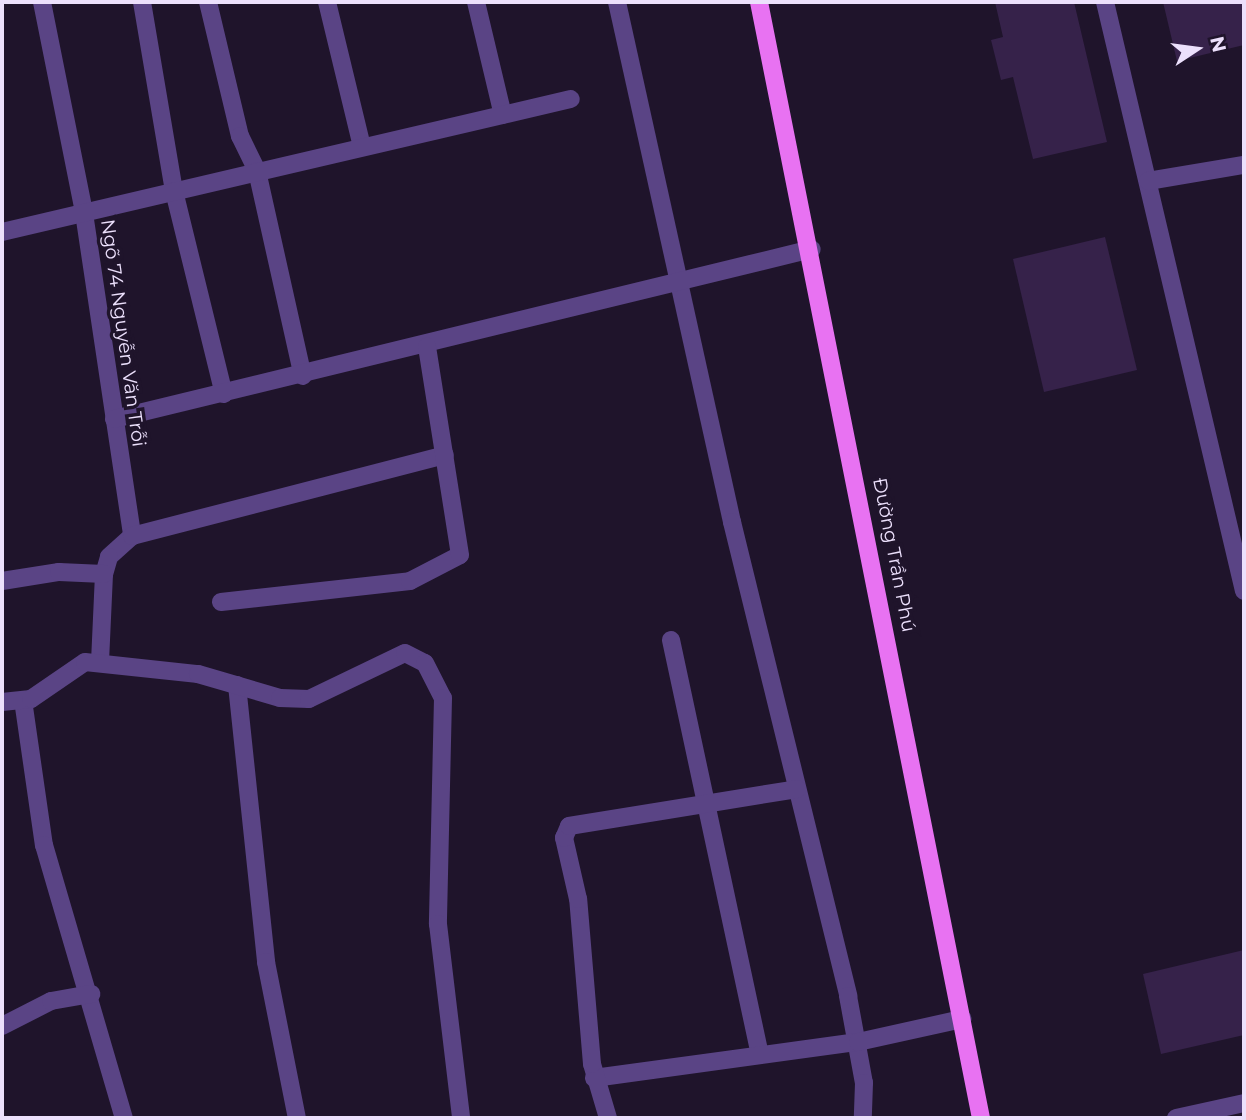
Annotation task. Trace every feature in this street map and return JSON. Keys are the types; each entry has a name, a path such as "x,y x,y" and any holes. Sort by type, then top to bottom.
{"main road":[{"name":"Đường Trần Phú","path":"758,2 812,249 981,1118"}],"street":[{"name":"Ngõ 74 Nguyễn Văn Trỗi","path":"45,2 84,213 132,536"},
{"path":"142,2 174,191 224,394"},
{"path":"208,2 240,136 257,172 303,376"},
{"path":"327,2 362,147"},
{"path":"476,2 503,115"},
{"path":"617,2 797,789 858,1042 863,1118"},
{"path":"1105,2 1244,591"},
{"path":"2,232 571,99"},
{"path":"1148,181 1244,165"},
{"path":"114,419 428,347 812,249"},
{"path":"221,602 410,581 460,555 428,347"},
{"path":"100,663 104,575 109,557 132,536 445,455"},
{"path":"2,582 59,572 104,575"},
{"path":"671,640 760,1055"},
{"path":"2,702 23,700 85,662 309,698 405,653 435,674 443,698 438,924 461,1118"},
{"path":"237,685 260,921 297,1118"},
{"path":"23,700 44,845 91,994 124,1118"},
{"path":"608,1118 594,1078 578,899 564,838 569,826 797,789"},
{"path":"2,1026 51,1002 91,994"},
{"path":"594,1078 858,1042 962,1019"},
{"path":"1176,1118 1244,1103"}],"building":[{"path":"995,2 1074,2 1107,142 1033,159 1013,77 1001,80 991,40 1003,37"},
{"path":"1163,2 1244,2 1244,45 1177,61"},
{"path":"1105,237 1137,370 1044,392 1013,259"},
{"path":"1244,950 1244,1035 1161,1054 1143,974"}]}
